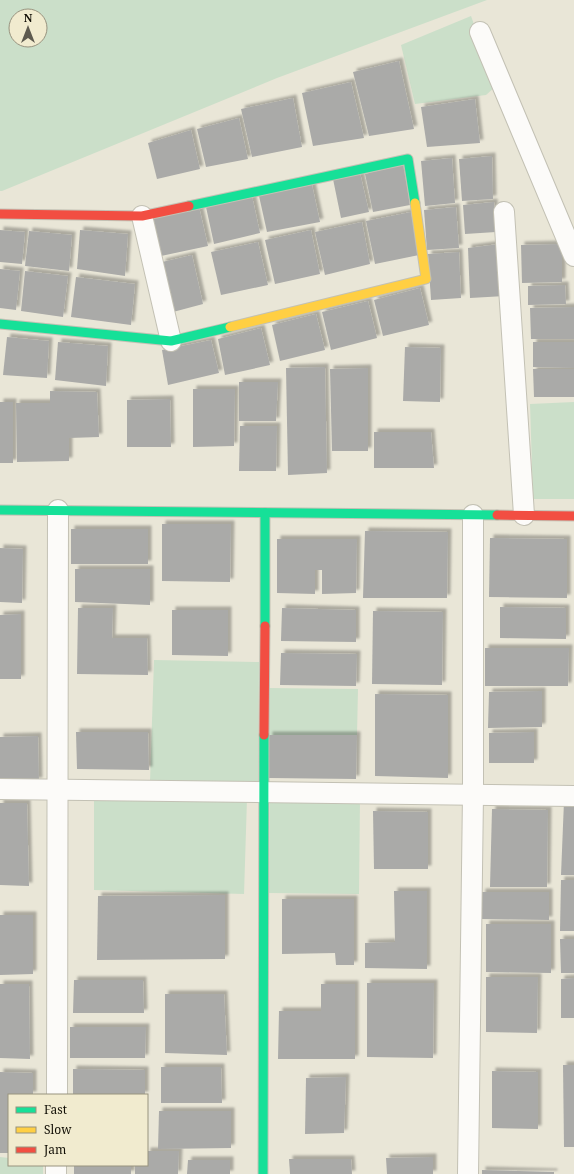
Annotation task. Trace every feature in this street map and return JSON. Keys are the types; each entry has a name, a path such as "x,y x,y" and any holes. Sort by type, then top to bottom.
{"street":[{"path":"480,32 574,256"},
{"path":"0,214 142,216 408,159 426,279 171,340 0,324"},
{"path":"504,212 524,515"},
{"path":"142,216 171,340"},
{"path":"0,510 574,516"},
{"path":"57,1094 58,510"},
{"path":"263,1174 264,513"},
{"path":"468,1174 473,794 473,515"},
{"path":"0,789 574,796"}],"green space":[{"path":"0,0 487,0 277,78 0,191"},
{"path":"471,16 496,86 486,95 415,104 401,45"},
{"path":"574,402 574,499 533,499 530,404"},
{"path":"154,660 259,662 258,785 150,782"},
{"path":"269,688 358,689 357,735 269,735"},
{"path":"270,797 360,798 359,894 269,893"},
{"path":"94,798 247,799 244,894 94,890"},
{"path":"0,1157 8,1158 8,1166 43,1166 43,1174 0,1174"}],"building":[{"path":"399,61 414,129 369,136 353,72"},
{"path":"351,82 364,138 313,146 302,93"},
{"path":"293,98 302,147 252,157 241,109"},
{"path":"475,99 480,143 427,147 421,107"},
{"path":"239,118 248,159 206,167 197,129"},
{"path":"191,130 200,169 157,179 148,143"},
{"path":"492,156 493,199 462,201 459,159"},
{"path":"452,158 455,203 425,206 421,161"},
{"path":"403,165 410,205 373,212 365,174"},
{"path":"360,173 369,212 341,218 333,179"},
{"path":"312,185 320,222 267,232 259,196"},
{"path":"252,196 260,233 214,244 206,207"},
{"path":"494,202 496,232 465,234 463,205"},
{"path":"199,207 208,246 161,256 152,218"},
{"path":"456,207 459,248 427,250 424,210"},
{"path":"411,212 419,255 375,264 366,221"},
{"path":"362,222 370,264 325,275 315,232"},
{"path":"0,230 25,232 22,264 0,262"},
{"path":"80,230 128,234 125,276 77,269"},
{"path":"311,230 320,274 275,284 265,240"},
{"path":"29,231 72,235 69,271 25,266"},
{"path":"258,242 268,285 221,295 211,252"},
{"path":"499,244 505,296 470,298 468,248"},
{"path":"562,244 562,282 522,283 521,245"},
{"path":"459,252 461,298 431,300 428,254"},
{"path":"192,255 203,304 173,312 162,262"},
{"path":"0,269 20,271 16,310 0,308"},
{"path":"25,271 68,276 63,317 21,311"},
{"path":"76,277 135,284 131,325 71,317"},
{"path":"565,285 566,304 528,305 528,286"},
{"path":"420,288 429,325 383,336 374,300"},
{"path":"368,301 377,338 331,350 322,312"},
{"path":"574,307 574,339 531,339 530,308"},
{"path":"316,314 325,350 280,361 272,325"},
{"path":"261,328 270,365 225,375 218,339"},
{"path":"7,337 49,341 47,378 3,375"},
{"path":"211,340 219,373 168,385 162,350"},
{"path":"58,342 108,346 106,386 55,380"},
{"path":"533,342 574,342 574,368 533,367"},
{"path":"405,347 441,348 440,402 403,401"},
{"path":"325,367 327,473 288,475 286,368"},
{"path":"368,368 368,451 332,451 330,369"},
{"path":"533,369 574,369 574,397 534,397"},
{"path":"239,382 278,382 276,421 239,421"},
{"path":"193,389 235,389 234,446 193,447"},
{"path":"50,391 97,392 99,437 69,438 69,461 17,462 16,403 50,403"},
{"path":"170,399 171,447 127,447 127,400"},
{"path":"0,402 13,402 13,463 0,463"},
{"path":"240,426 277,426 276,471 239,471"},
{"path":"374,432 431,432 434,468 374,468"},
{"path":"162,524 231,524 230,582 162,581"},
{"path":"71,529 148,529 148,564 71,564"},
{"path":"365,531 448,532 447,598 363,598"},
{"path":"490,538 567,539 567,598 489,597"},
{"path":"277,539 357,539 356,593 322,594 322,570 315,570 315,594 277,593"},
{"path":"0,548 23,549 22,603 0,602"},
{"path":"75,569 150,569 150,605 75,602"},
{"path":"500,607 566,608 566,639 500,638"},
{"path":"78,608 113,608 112,638 147,638 148,675 77,674"},
{"path":"282,608 356,610 356,642 281,641"},
{"path":"172,610 228,610 228,656 172,655"},
{"path":"373,611 443,612 442,685 372,684"},
{"path":"21,614 21,679 0,679 0,615"},
{"path":"485,648 569,648 568,686 485,686"},
{"path":"281,653 357,654 356,686 280,685"},
{"path":"542,691 542,727 488,728 489,692"},
{"path":"375,694 448,695 448,778 375,776"},
{"path":"76,732 148,732 149,770 77,769"},
{"path":"534,732 534,763 489,763 489,733"},
{"path":"269,735 357,735 356,779 269,778"},
{"path":"38,736 39,781 0,781 0,737"},
{"path":"564,801 574,801 574,875 561,875"},
{"path":"0,803 27,803 29,886 0,885"},
{"path":"492,809 548,810 547,887 490,887"},
{"path":"373,811 428,812 428,869 374,869"},
{"path":"561,880 574,880 574,931 560,931"},
{"path":"394,891 427,891 427,969 365,968 365,943 395,942"},
{"path":"482,892 549,892 549,920 481,919"},
{"path":"225,895 225,959 97,960 98,896"},
{"path":"282,899 354,899 354,965 336,965 335,953 282,954"},
{"path":"0,915 33,915 33,974 0,975"},
{"path":"486,924 551,924 551,973 486,972"},
{"path":"560,939 574,939 574,973 561,973"},
{"path":"486,977 538,977 537,1033 486,1032"},
{"path":"574,978 574,1018 561,1018 561,979"},
{"path":"74,980 143,980 144,1013 73,1013"},
{"path":"367,983 434,983 433,1058 367,1057"},
{"path":"0,984 29,984 30,1059 0,1058"},
{"path":"321,984 355,984 355,1059 278,1059 279,1011 321,1011"},
{"path":"165,994 224,994 227,1055 165,1053"},
{"path":"70,1027 146,1027 145,1058 70,1058"},
{"path":"563,1065 574,1065 574,1147 564,1147"},
{"path":"161,1067 221,1067 222,1103 161,1103"},
{"path":"73,1069 145,1070 145,1094 73,1094"},
{"path":"492,1071 538,1072 538,1129 492,1128"},
{"path":"0,1072 33,1073 33,1094 8,1094 8,1153 0,1153"},
{"path":"346,1077 344,1133 305,1134 306,1078"},
{"path":"159,1111 231,1111 231,1148 158,1149"},
{"path":"148,1151 179,1151 178,1174 135,1174 135,1166 148,1166"},
{"path":"433,1157 433,1174 387,1174 386,1158"},
{"path":"289,1159 351,1159 352,1174 290,1174"},
{"path":"188,1160 230,1160 230,1174 187,1174"},
{"path":"74,1166 131,1166 131,1174 74,1174"},
{"path":"482,1170 554,1172 554,1174 482,1174"}],"traffic: fast":[{"path":"189,206 408,159 415,203"},
{"path":"0,324 171,341 230,327"},
{"path":"0,510 497,515"},
{"path":"265,513 265,626"},
{"path":"263,1174 264,735"}],"traffic: slow":[{"path":"230,327 426,279 415,203"}],"traffic: jam":[{"path":"0,214 142,216 189,206"},
{"path":"497,515 574,516"},
{"path":"264,735 265,626"}]}
